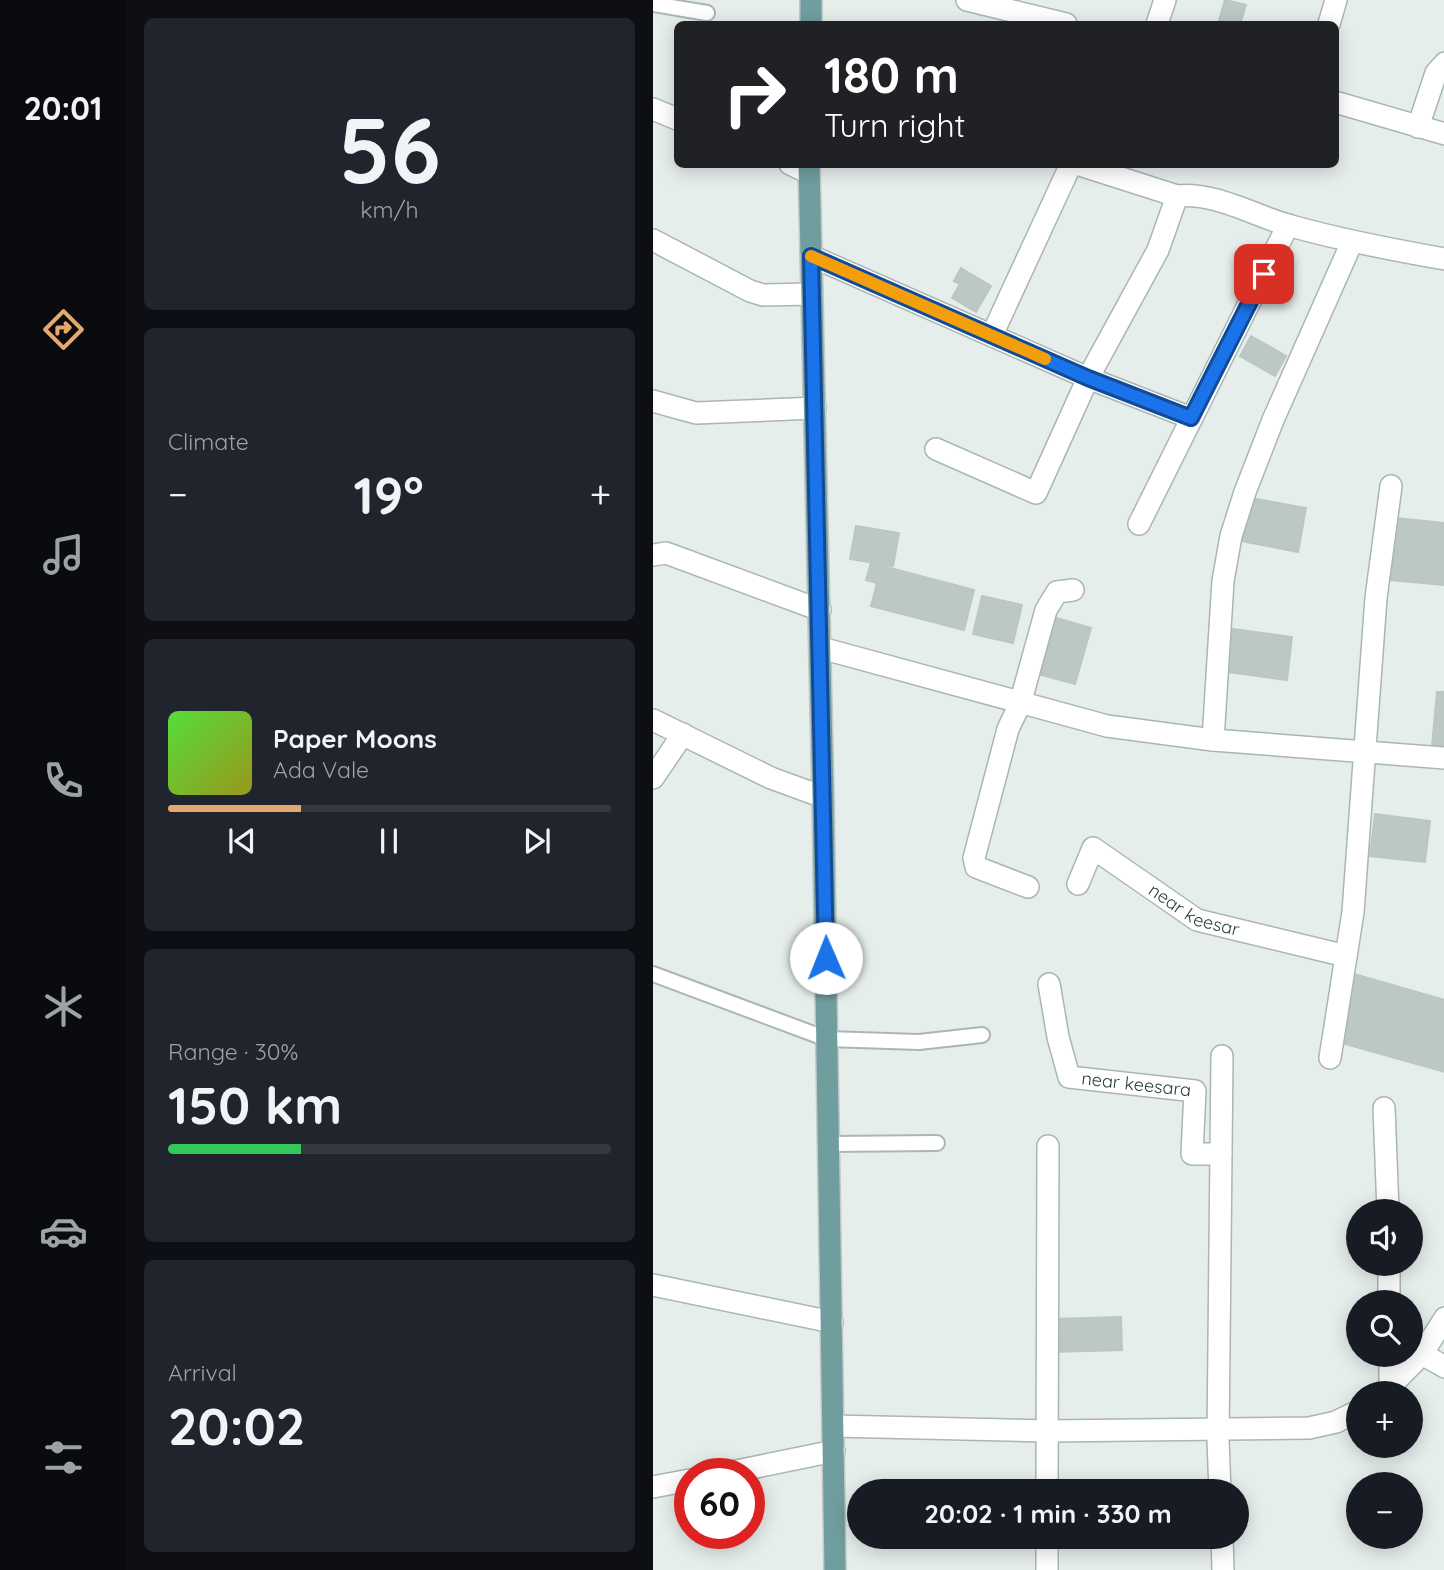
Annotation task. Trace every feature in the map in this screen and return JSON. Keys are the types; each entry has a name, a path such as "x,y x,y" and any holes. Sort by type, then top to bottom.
{"main road":[{"path":"811,0 811,21"},
{"path":"803,168 811,256 821,648 835,1570"}],"street":[{"path":"967,0 994,3 1056,21"},
{"path":"1158,21 1165,0"},
{"path":"1330,21 1336,0"},
{"path":"1418,127 1436,73 1444,63"},
{"path":"1339,103 1444,134"},
{"path":"653,109 674,118"},
{"path":"992,335 1069,168"},
{"path":"1090,168 1177,196 1196,194 1288,225 1352,242 1444,260"},
{"path":"936,449 1036,493 1088,378 1158,250 1177,196"},
{"path":"1139,524 1288,225"},
{"path":"653,240 757,293 812,295"},
{"path":"1213,740 1223,581 1231,536 1273,420 1352,242"},
{"path":"811,256 1088,378 1191,418"},
{"path":"653,401 696,413 815,408"},
{"path":"1330,1058 1353,912 1376,598 1391,486"},
{"path":"653,555 666,553 820,610"},
{"path":"1028,887 976,867 974,858 1008,729 1020,704 1046,610 1057,592 1073,590"},
{"path":"821,648 1107,726 1213,740 1444,758"},
{"path":"653,720 771,778 823,797"},
{"path":"653,778 683,734"},
{"name":"near keesar","path":"1078,884 1093,848 1197,920 1346,956"},
{"name":"near keesara","path":"1049,984 1058,1037 1069,1077 1195,1091 1192,1154 1221,1154"},
{"path":"1220,1479 1222,1056"},
{"path":"1384,1108 1388,1199"},
{"path":"1047,1479 1048,1146"},
{"path":"653,1285 832,1322"},
{"path":"1423,1352 1444,1318"},
{"path":"1423,1355 1444,1367"},
{"path":"1396,1381 1409,1367"},
{"path":"834,1426 1047,1431 1309,1428 1346,1417"},
{"path":"765,1465 834,1451"},
{"path":"653,1487 674,1483"},
{"path":"1047,1549 1047,1570"},
{"path":"1222,1549 1223,1570"}],"lane":[{"path":"653,4 707,13"},
{"path":"653,974 827,1039 919,1042 982,1035"},
{"path":"829,1144 937,1143"}],"building":[{"path":"1225,0 1246,5 1241,21 1219,21"},
{"path":"961,268 991,286 976,312 952,298 960,284 954,281"},
{"path":"1251,336 1286,356 1275,376 1240,356"},
{"path":"1245,497 1306,508 1298,552 1236,540"},
{"path":"1396,518 1445,523 1445,585 1391,580"},
{"path":"856,526 899,533 893,566 850,559"},
{"path":"871,563 974,590 964,630 871,606 877,583 866,580"},
{"path":"982,596 1022,605 1013,643 973,634"},
{"path":"1053,617 1091,628 1075,684 1038,674"},
{"path":"1233,629 1292,637 1287,680 1227,672"},
{"path":"1437,692 1445,692 1445,747 1432,746"},
{"path":"1375,814 1430,821 1425,862 1370,856"},
{"path":"1354,974 1445,1000 1445,1072 1335,1041"},
{"path":"1121,1317 1122,1350 1052,1352 1051,1319"}],"slow traffic":[{"path":"811,256 1045,359"}],"route":[{"path":"826,958 811,256 1088,378 1191,418 1264,274"}]}
